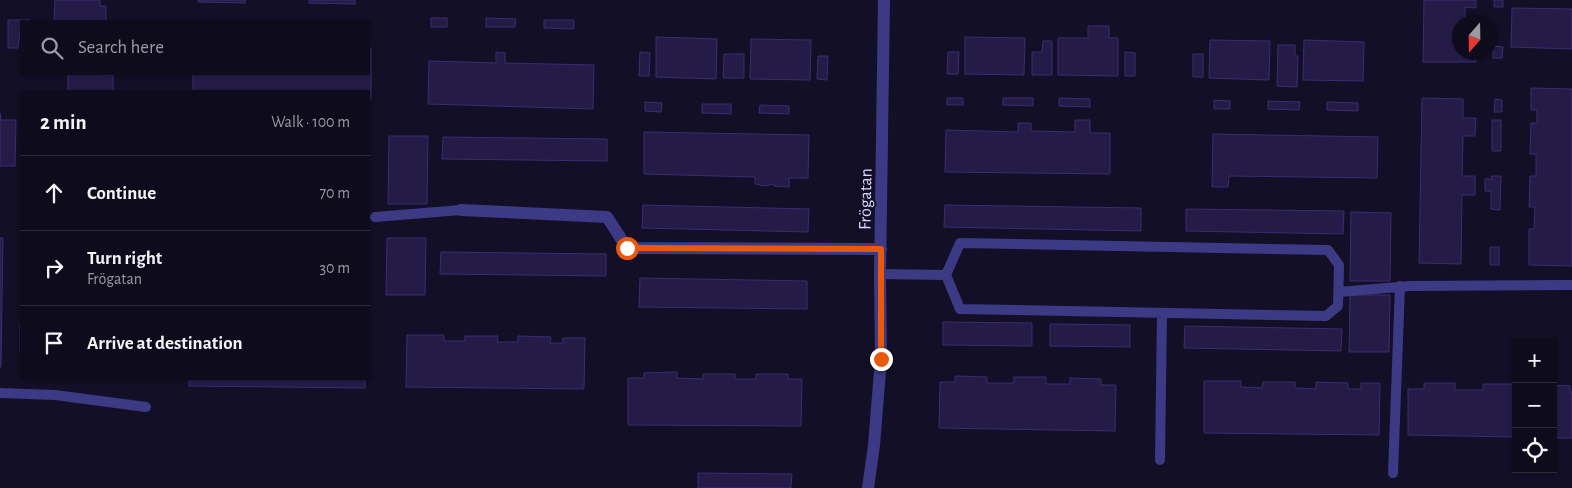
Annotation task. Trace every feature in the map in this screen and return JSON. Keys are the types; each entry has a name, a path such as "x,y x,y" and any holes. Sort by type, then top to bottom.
{"street":[{"name":"Frögatan","path":"868,488 874,445 881,359 880,274 884,0"},
{"path":"460,210 607,217 627,248 881,249"}],"lane":[{"path":"375,217 460,210"},
{"path":"960,243 1328,250 1339,266 1339,292 1338,306 1326,316 960,309 946,275 960,243"},
{"path":"880,274 946,275"},
{"path":"1339,292 1400,286 1572,285"},
{"path":"1393,473 1400,286"},
{"path":"1160,460 1162,313"},
{"path":"0,393 55,395 146,407"}],"building":[{"path":"55,0 100,0 100,6 106,6 106,20 54,20"},
{"path":"198,0 245,0 245,3 198,2"},
{"path":"309,0 355,0 355,4 309,3"},
{"path":"1424,0 1476,0 1476,8 1465,7 1465,15 1452,15 1452,60 1476,60 1476,62 1423,62"},
{"path":"1494,0 1503,0 1503,7 1494,7"},
{"path":"1512,8 1572,9 1572,49 1511,47"},
{"path":"431,18 447,18 447,27 431,27"},
{"path":"486,18 516,19 515,27 486,27"},
{"path":"8,20 20,20 18,48 8,48"},
{"path":"544,20 574,20 574,29 544,28"},
{"path":"1088,26 1109,26 1109,38 1118,38 1118,76 1058,75 1058,38 1088,38"},
{"path":"656,37 717,39 716,79 656,77"},
{"path":"965,37 1025,38 1024,75 965,74"},
{"path":"751,39 811,40 810,80 750,79"},
{"path":"1210,40 1270,41 1269,80 1209,78"},
{"path":"1304,40 1364,42 1363,81 1303,80"},
{"path":"1043,41 1052,41 1052,75 1032,75 1032,52 1042,52"},
{"path":"1278,45 1295,45 1295,56 1298,56 1297,87 1277,86"},
{"path":"1497,46 1503,47 1502,58 1497,58"},
{"path":"371,48 371,99 370,90 193,90 193,75 370,75"},
{"path":"496,52 505,53 505,63 594,65 593,109 428,104 429,61 496,63"},
{"path":"640,52 650,53 649,76 639,76"},
{"path":"948,52 959,52 958,74 947,74"},
{"path":"1125,52 1135,53 1135,76 1125,76"},
{"path":"724,54 744,54 744,78 723,78"},
{"path":"1193,54 1203,54 1203,77 1193,77"},
{"path":"818,56 828,56 827,80 817,79"},
{"path":"68,75 113,75 113,90 68,90"},
{"path":"1531,88 1572,89 1572,266 1529,265 1529,229 1534,229 1535,207 1529,207 1530,176 1536,176 1536,154 1530,154 1531,123 1537,123 1537,110 1531,110"},
{"path":"947,98 963,98 963,105 947,105"},
{"path":"1003,98 1033,98 1033,106 1003,105"},
{"path":"1059,98 1090,99 1090,107 1059,106"},
{"path":"1422,98 1463,99 1463,118 1476,118 1475,136 1463,136 1462,176 1475,176 1475,195 1462,195 1461,264 1419,263"},
{"path":"1495,99 1502,100 1502,112 1494,112"},
{"path":"1214,100 1230,101 1230,109 1214,109"},
{"path":"1268,101 1300,102 1299,110 1268,109"},
{"path":"645,102 662,103 661,112 645,111"},
{"path":"1327,102 1358,103 1358,111 1327,110"},
{"path":"702,104 731,104 731,114 702,113"},
{"path":"760,105 789,106 789,114 759,113"},
{"path":"0,113 1,120 16,120 15,166 0,166"},
{"path":"1075,120 1090,120 1090,133 1110,133 1110,174 945,172 946,130 1018,132 1018,123 1031,123 1031,131 1075,132"},
{"path":"1492,120 1501,120 1501,151 1492,151"},
{"path":"644,132 809,135 808,178 789,178 789,187 774,186 774,184 765,186 755,184 755,177 644,174"},
{"path":"1213,134 1378,137 1377,178 1229,176 1228,187 1212,187"},
{"path":"389,136 428,136 427,204 388,204"},
{"path":"443,137 607,139 607,161 442,159"},
{"path":"1491,176 1501,176 1500,210 1491,209 1491,191 1485,191 1485,179 1492,179"},
{"path":"643,205 809,209 808,232 642,228"},
{"path":"945,205 1141,208 1141,231 944,227"},
{"path":"1186,209 1344,211 1343,234 1186,231"},
{"path":"1351,212 1391,213 1390,281 1350,281"},
{"path":"0,238 3,238 1,367 0,367"},
{"path":"387,238 426,238 425,295 386,295"},
{"path":"1490,247 1499,247 1499,265 1490,265"},
{"path":"441,252 606,254 606,276 440,274"},
{"path":"640,278 807,281 807,309 639,307"},
{"path":"1350,295 1390,295 1389,352 1349,352"},
{"path":"943,322 1032,323 1032,346 943,345"},
{"path":"1050,324 1130,325 1130,347 1050,346"},
{"path":"1185,326 1342,329 1341,351 1184,348"},
{"path":"407,335 444,335 444,341 465,341 465,336 498,336 497,342 518,342 518,336 551,337 550,343 563,343 563,338 585,338 584,389 406,387"},
{"path":"677,372 677,378 703,379 703,374 735,374 735,379 756,379 756,374 788,374 788,379 802,379 801,426 628,425 628,378 644,378 644,373"},
{"path":"955,376 987,377 987,383 1014,383 1014,377 1046,377 1046,384 1070,384 1070,378 1101,379 1101,385 1116,385 1115,431 939,428 940,382 955,382"},
{"path":"189,380 365,380 365,388 189,386"},
{"path":"1204,381 1241,381 1241,387 1262,388 1263,382 1295,382 1295,388 1316,389 1316,382 1348,383 1348,389 1361,389 1361,383 1380,383 1379,435 1204,433"},
{"path":"1424,383 1455,383 1455,390 1483,390 1483,384 1512,384 1512,437 1408,435 1408,389 1424,389"},
{"path":"1557,385 1570,386 1570,392 1572,392 1572,438 1557,438"},
{"path":"698,473 792,474 791,488 698,488"}],"route":[{"path":"627,248 881,249 881,359"}]}
